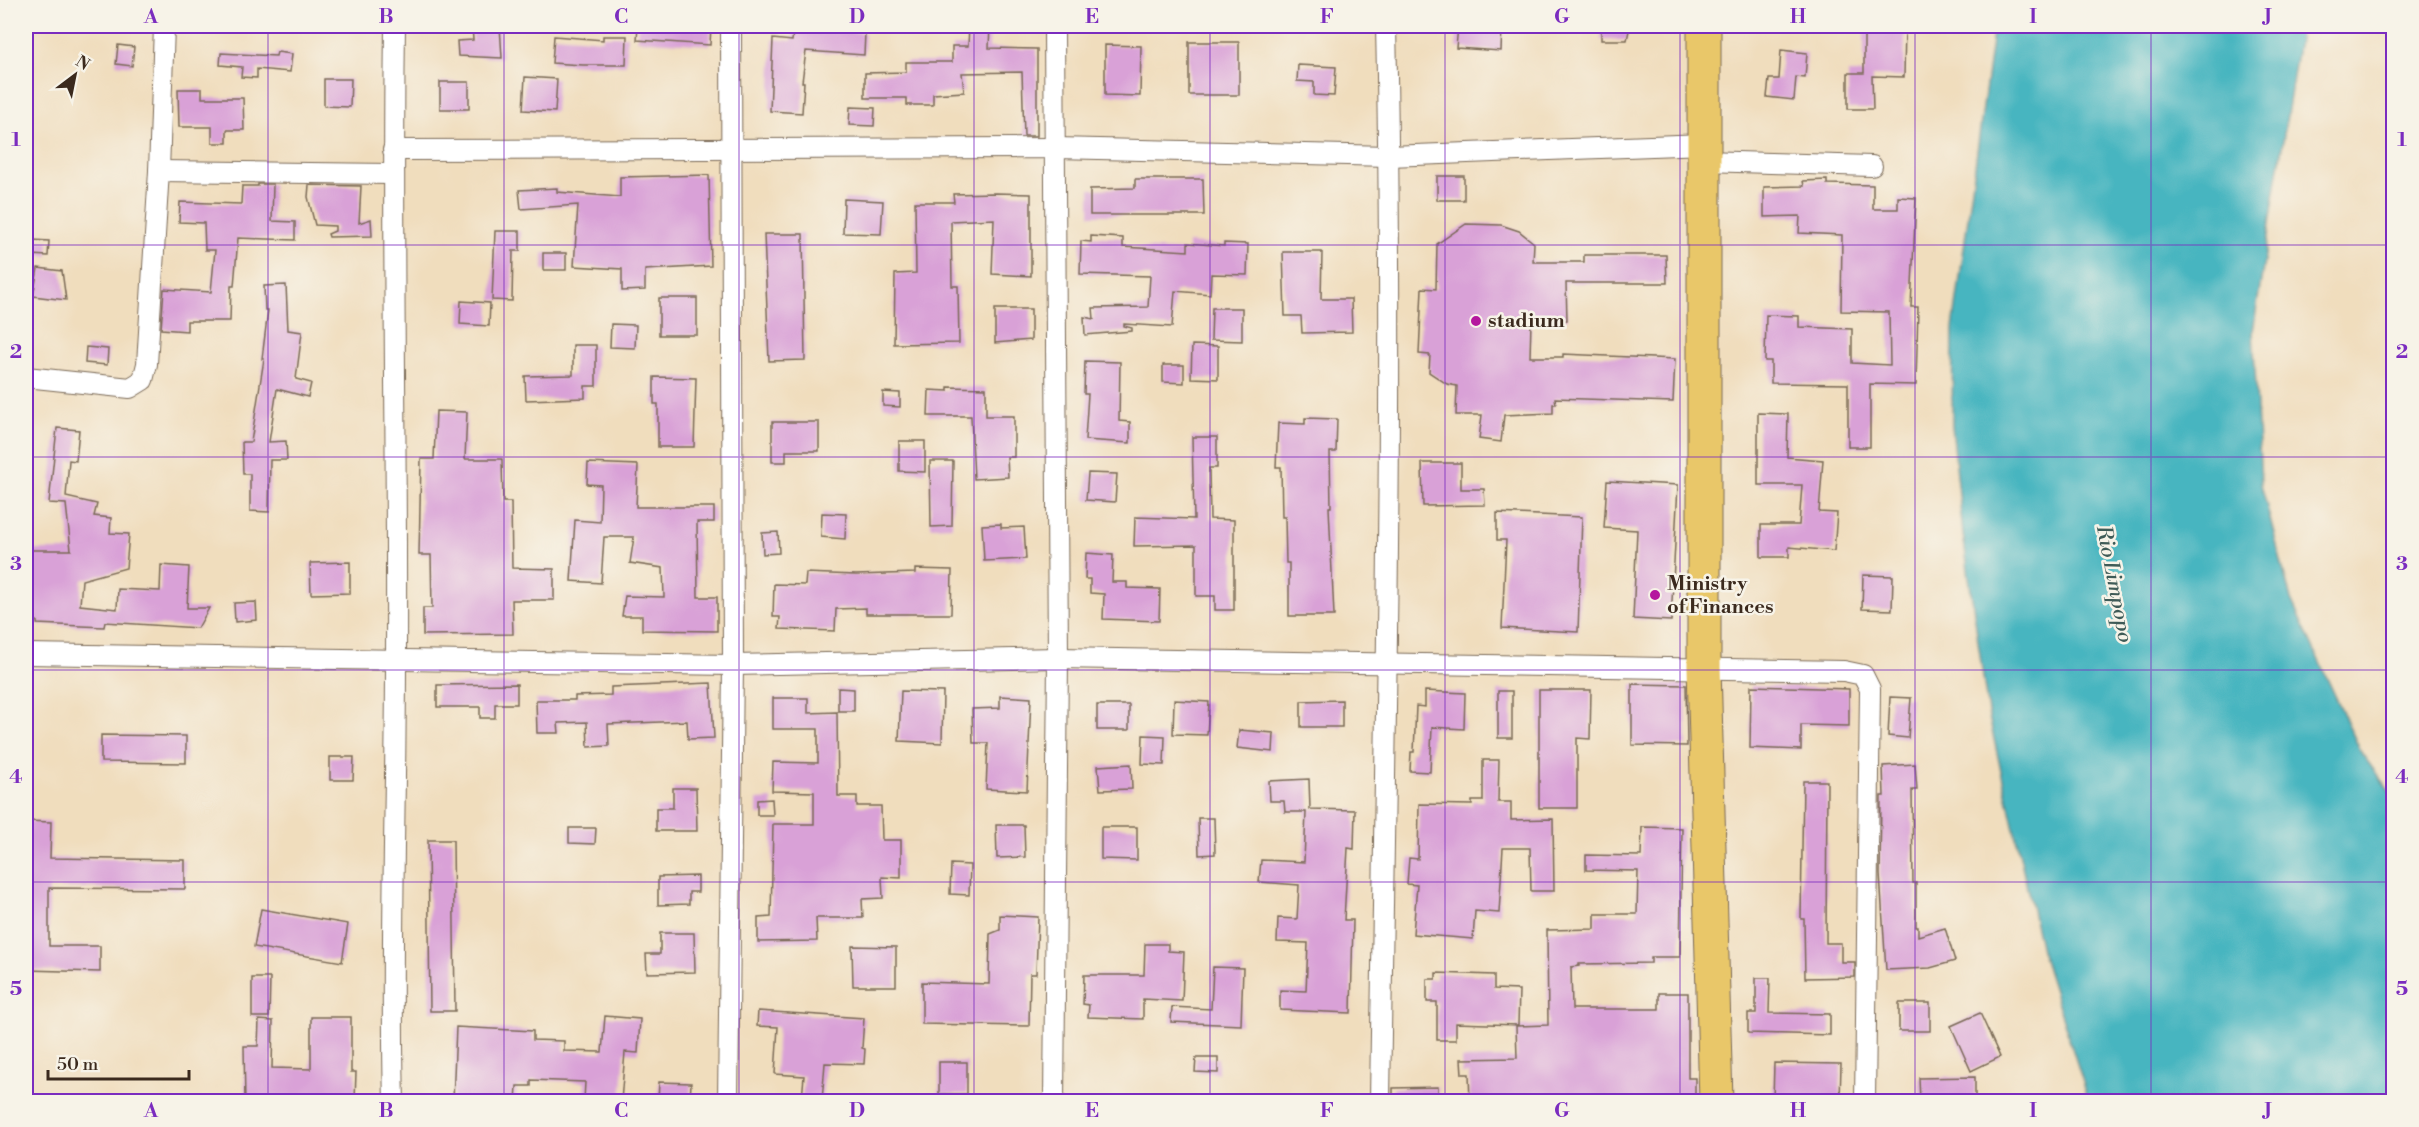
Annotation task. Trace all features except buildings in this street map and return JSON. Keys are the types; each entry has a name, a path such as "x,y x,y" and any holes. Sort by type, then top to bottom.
{"highway":[{"path":"1704,26 1704,668 1716,1101"}],"street":[{"path":"26,377 130,388 143,380 147,364 159,171 164,26"},
{"path":"394,1101 391,1002 396,659 392,174 395,26"},
{"path":"728,1101 733,665 731,26"},
{"path":"1054,26 1058,658 1054,1101"},
{"path":"1380,1101 1386,664 1389,156 1386,26"},
{"path":"393,150 1056,148 1389,156 1704,152 1872,166"},
{"path":"159,171 392,174"},
{"path":"26,654 733,665 1058,658 1704,668 1844,671 1863,675 1870,688 1865,1101"}],"water":[{"name":"Rio Limpopo","path":"1994,26 2301,26 2253,331 2261,484 2291,600 2362,754 2393,796 2393,1101 2089,1101 2041,950 1988,712 1963,534 1952,425 1953,329"}],"place":[{"name":"stadium","path":"1476,321"},
{"name":"Ministry of Finances","path":"1655,595"}]}
